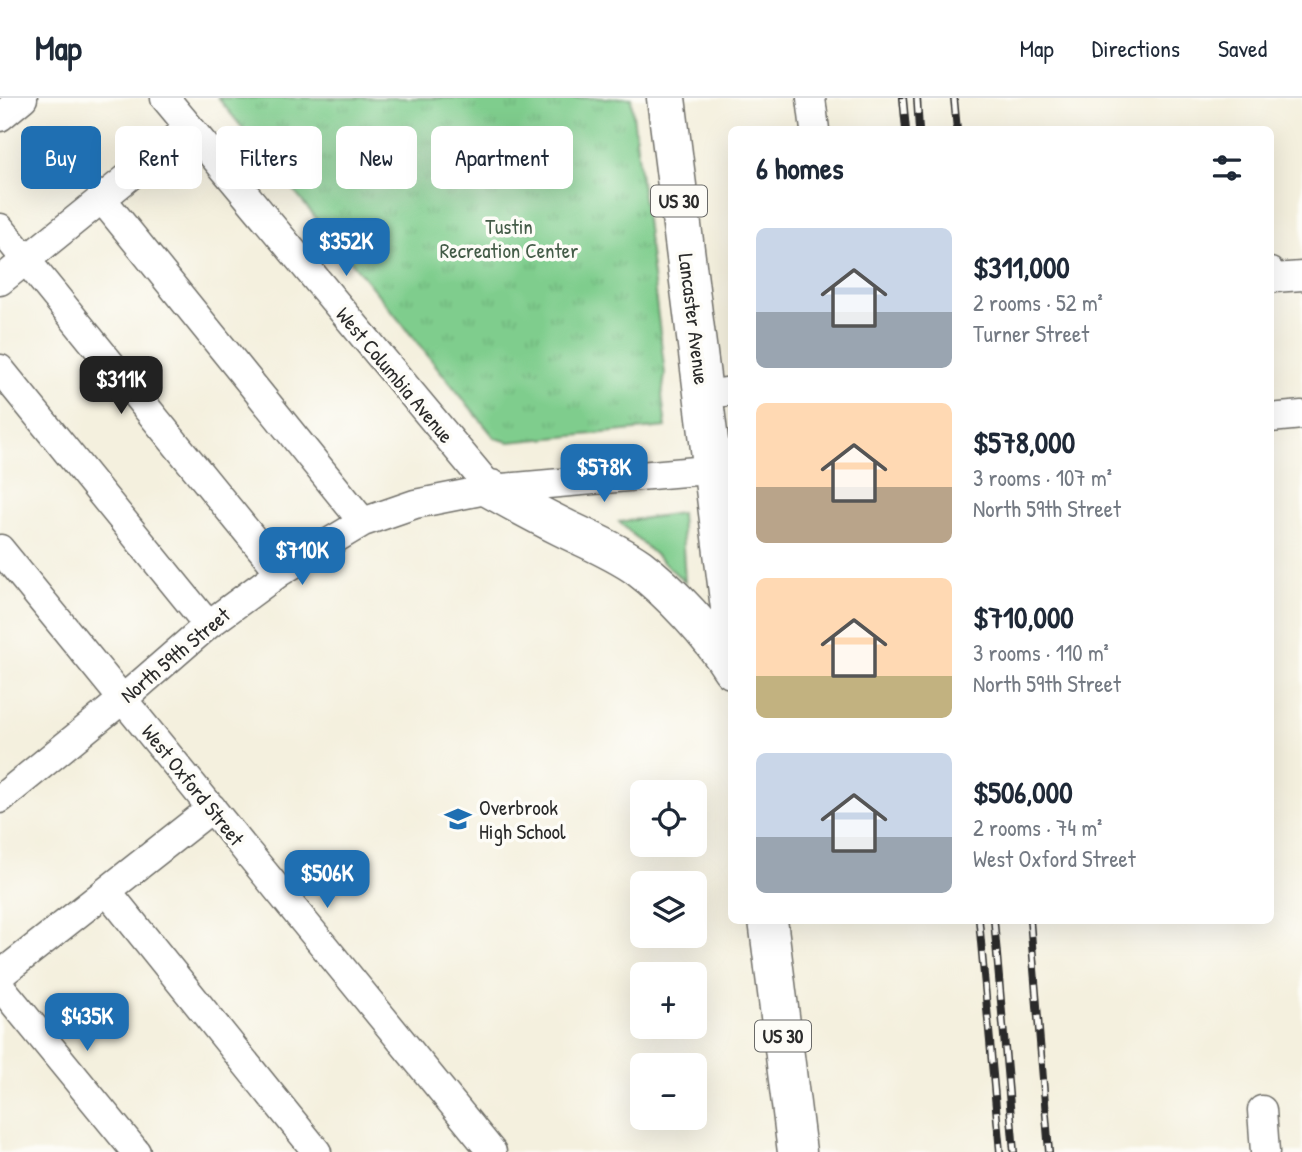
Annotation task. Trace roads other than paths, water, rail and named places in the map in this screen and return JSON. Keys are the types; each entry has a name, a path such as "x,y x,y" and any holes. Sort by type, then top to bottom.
{"highway":[{"name":"Lancaster Avenue","path":"666,98 718,393 728,562"},
{"path":"491,489 638,567 718,646 728,662"},
{"name":"US 30","path":"768,924 797,1152"}],"street":[{"path":"0,117 23,98"},
{"name":"West Columbia Avenue","path":"165,98 187,126"},
{"path":"811,98 814,126"},
{"name":"West Columbia Avenue","path":"202,144 491,489"},
{"path":"0,281 115,188"},
{"path":"102,199 363,522"},
{"path":"0,228 280,572"},
{"path":"1274,278 1302,276"},
{"path":"0,369 208,625"},
{"path":"1274,418 1302,415"},
{"name":"North 59th Street","path":"4,786 123,699 208,625 280,572 363,522 415,504 491,489 722,469"},
{"name":"West Oxford Street","path":"0,549 492,1152"},
{"path":"136,1152 2,989 107,891 212,808"},
{"path":"107,891 317,1152"},
{"path":"1262,1110 1265,1152"}],"railway":[{"path":"903,98 906,126"},
{"path":"917,98 919,126"},
{"path":"954,98 957,126"},
{"path":"979,924 1000,1152"},
{"path":"994,924 1014,1152"},
{"path":"1030,924 1049,1152"}],"place":[{"name":"Overbrook High School","path":"458,819"}],"park label":[{"name":"Tustin Recreation Center","path":"509,238"}]}
